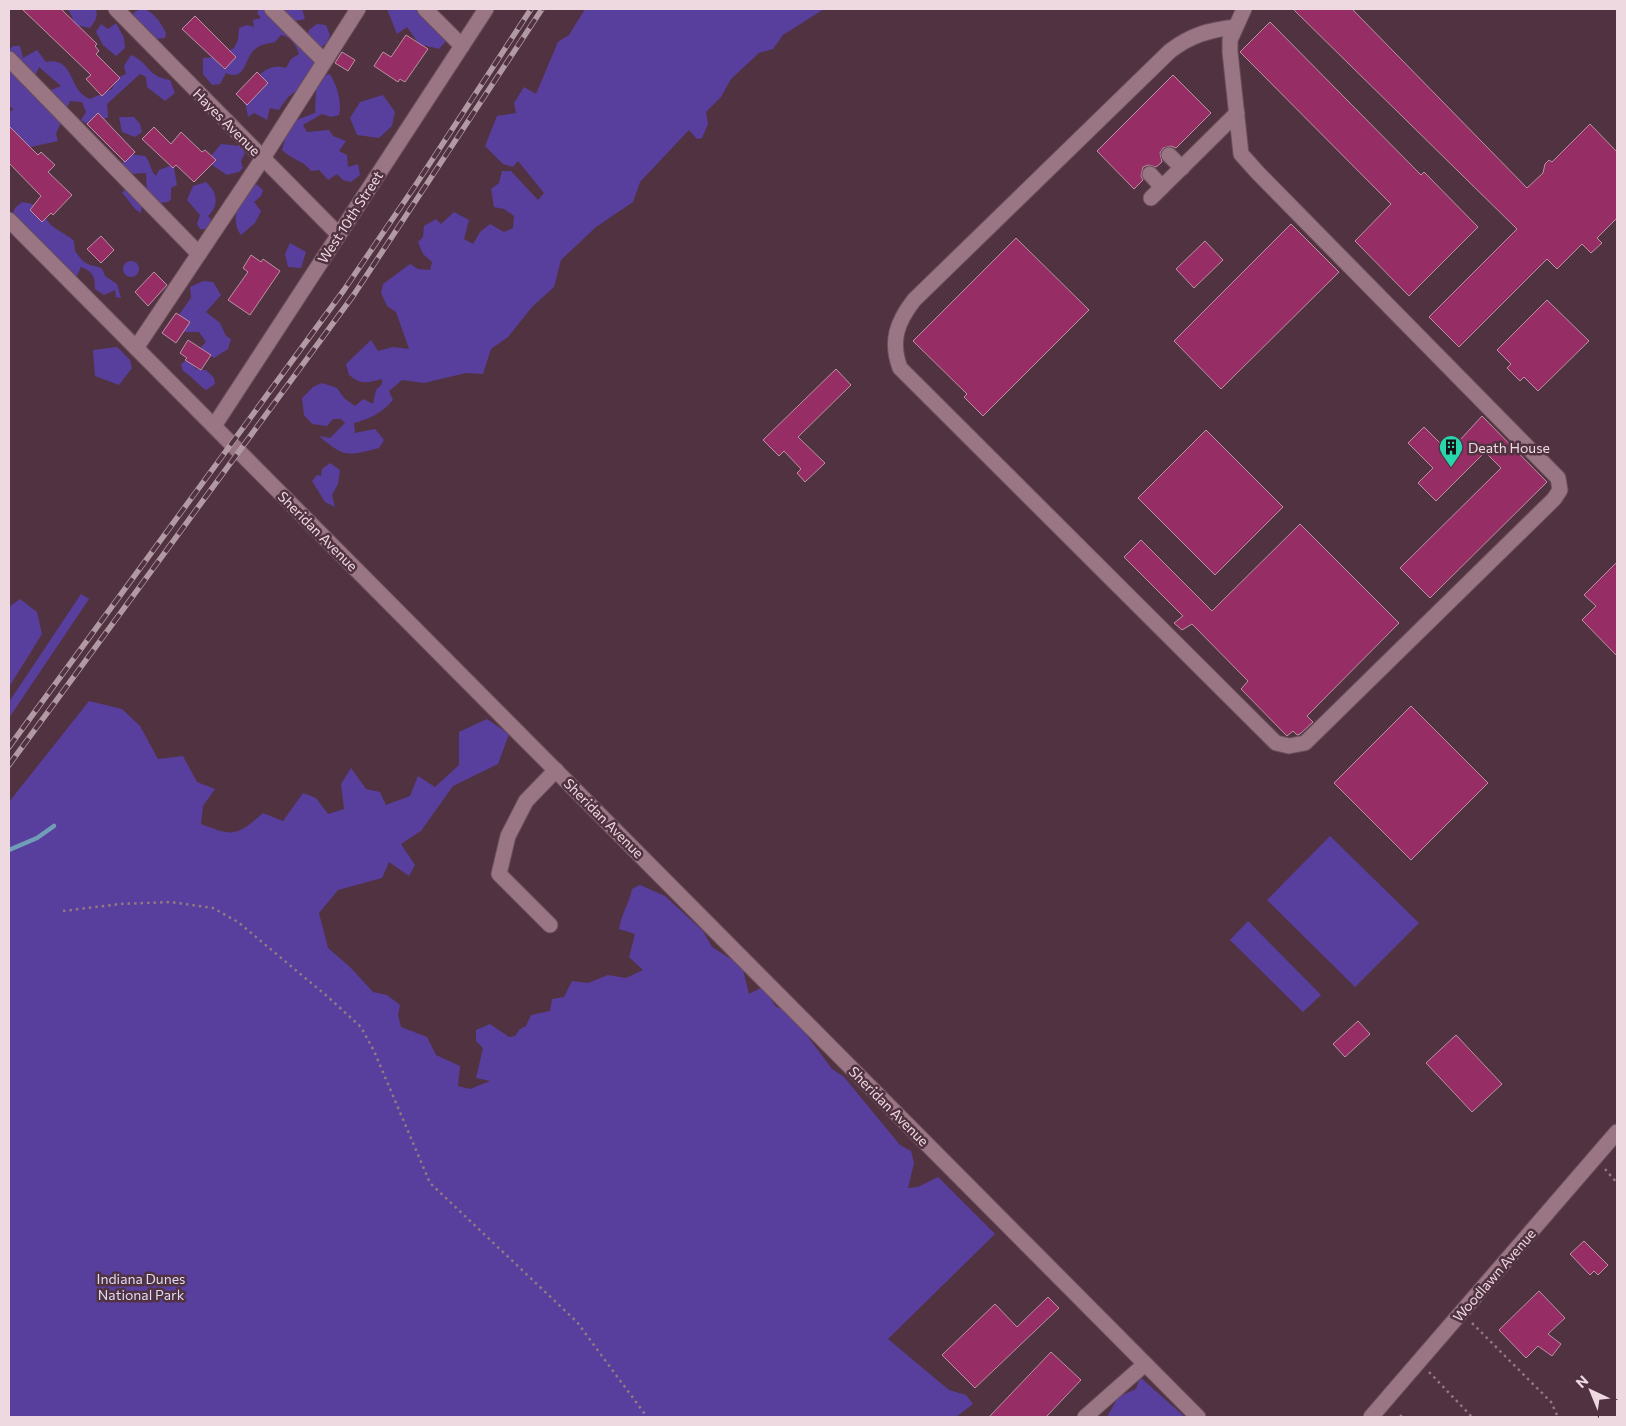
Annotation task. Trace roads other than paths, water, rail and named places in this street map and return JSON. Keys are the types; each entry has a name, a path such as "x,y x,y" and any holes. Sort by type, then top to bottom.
{"street":[{"name":"Hayes Avenue","path":"116,9 339,235"},
{"path":"272,9 324,61"},
{"path":"136,348 263,158 358,9"},
{"path":"426,9 462,46"},
{"name":"West 10th Street","path":"214,426 486,9"},
{"path":"1235,27 1206,30 1185,39 1170,51 914,300 902,317 894,336 894,354 900,368 1276,743 1289,746 1305,743 1554,499 1560,490 1558,478 1241,154 1230,40 1244,9"},
{"path":"9,59 199,254"},
{"path":"1151,198 1237,113"},
{"path":"1169,155 1182,168"},
{"path":"1150,174 1162,187"},
{"name":"Sheridan Avenue","path":"9,220 1198,1417"},
{"path":"550,925 499,874 508,836 526,801 556,770"},
{"name":"Woodlawn Avenue","path":"1371,1417 1617,1132"},
{"path":"1085,1417 1145,1364"}],"waterway":[{"path":"9,850 37,838 54,826"}],"railway":[{"path":"9,747 344,290 531,9"},
{"path":"9,765 353,296 542,9"}],"place":[{"name":"Death House","path":"1451,468"}],"park label":[{"name":"Indiana Dunes National Park","path":"141,1286"}]}
